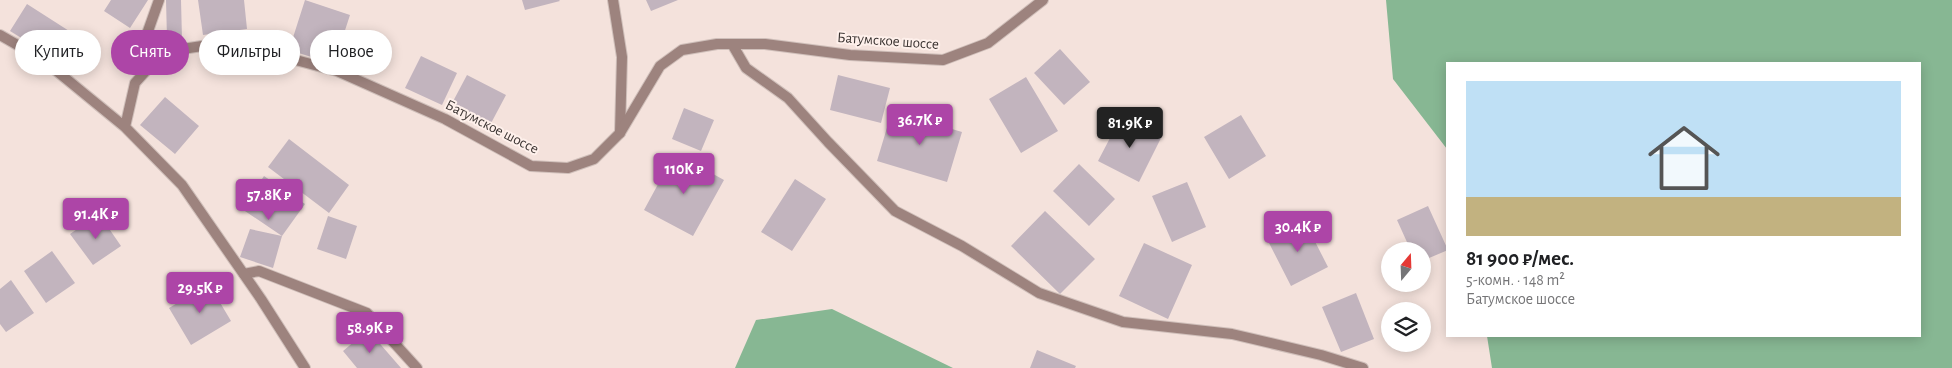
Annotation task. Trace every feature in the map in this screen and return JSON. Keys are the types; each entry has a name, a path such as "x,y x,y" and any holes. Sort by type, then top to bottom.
{"street":[{"path":"148,30 159,0"},
{"path":"613,0 622,57 620,133"},
{"name":"Батумское шоссе","path":"189,48 228,42 337,71 445,119 531,166 568,168 594,159 620,133 660,66 682,50 717,44 765,44 850,55 943,60 988,43 1043,0"},
{"path":"0,34 42,59 125,127 182,185 244,274 304,368"},
{"path":"732,44 746,68 788,98 895,211 962,246 1039,293 1123,322 1232,334 1320,355 1363,368"},
{"name":"Батумское шоссе","path":"125,127 135,83 142,75"},
{"path":"244,274 259,271 367,313 417,368"}],"green space":[{"path":"1386,0 1952,0 1952,368 1492,368 1487,337 1921,337 1921,62 1446,62 1446,148 1393,79"},
{"path":"832,309 953,368 735,368 756,320"}],"building":[{"path":"111,0 148,0 130,28 104,11"},
{"path":"166,0 181,0 182,30 167,30"},
{"path":"198,0 244,0 247,29 202,30"},
{"path":"305,0 350,15 345,30 310,30 310,57 300,53 300,30 295,30"},
{"path":"522,0 559,0 560,1 525,10"},
{"path":"646,0 678,0 651,11"},
{"path":"27,4 68,30 15,30 15,34 10,31"},
{"path":"1060,49 1090,82 1064,105 1034,73"},
{"path":"421,56 457,73 442,105 405,88"},
{"path":"467,75 506,95 489,127 450,107"},
{"path":"838,75 890,88 881,123 830,110"},
{"path":"1026,77 1058,131 1021,153 989,99"},
{"path":"165,97 199,126 175,154 140,125"},
{"path":"684,108 714,120 701,151 672,139"},
{"path":"892,111 962,132 947,182 877,161"},
{"path":"1122,115 1162,136 1139,182 1098,161"},
{"path":"1241,115 1266,156 1229,179 1204,137"},
{"path":"289,139 349,185 329,213 268,167"},
{"path":"675,153 724,180 693,236 644,210"},
{"path":"1079,164 1115,199 1089,226 1053,191"},
{"path":"264,176 305,204 282,236 242,209"},
{"path":"795,179 826,199 792,251 761,232"},
{"path":"1187,182 1206,227 1172,242 1152,196"},
{"path":"1428,206 1446,246 1446,251 1431,257 1431,242 1407,242 1397,220"},
{"path":"1045,211 1095,259 1060,294 1011,246"},
{"path":"99,214 121,246 93,265 70,234"},
{"path":"328,216 357,226 346,259 317,249"},
{"path":"1304,220 1328,267 1291,286 1267,239"},
{"path":"250,229 282,236 273,268 240,257"},
{"path":"1144,243 1192,265 1168,319 1119,296"},
{"path":"52,251 75,283 46,303 24,271"},
{"path":"11,280 34,313 6,332 0,324 0,289"},
{"path":"209,284 231,321 191,345 169,308"},
{"path":"1356,293 1374,339 1341,352 1322,307"},
{"path":"368,330 401,368 357,368 343,351"},
{"path":"1037,350 1076,366 1075,368 1030,368"}]}
